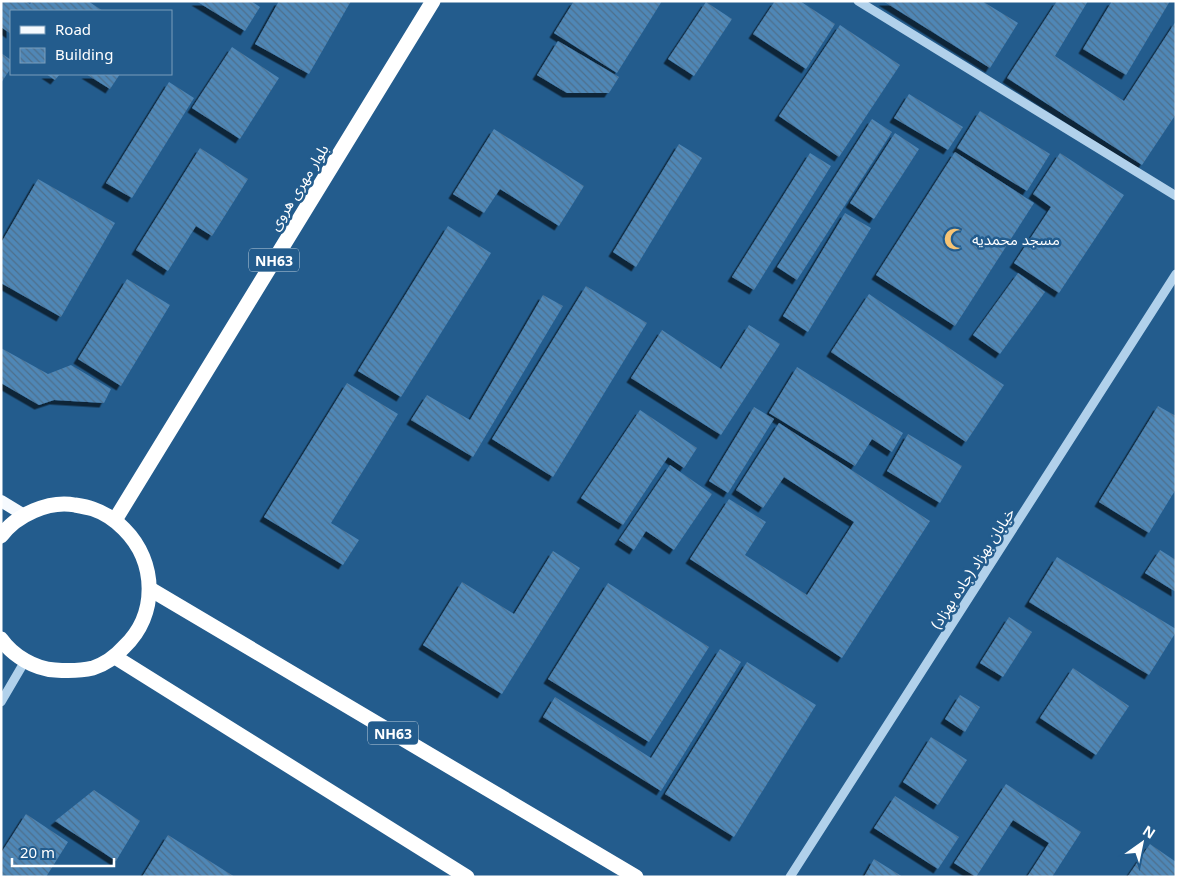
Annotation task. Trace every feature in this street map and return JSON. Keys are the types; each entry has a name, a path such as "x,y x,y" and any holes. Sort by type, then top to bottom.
{"highway":[{"name":"بلوار مهری هروی","path":"115,520 432,1"},
{"path":"1,536 24,515 46,506 70,504 94,509 115,520 134,539 146,562 150,589 146,615 134,638 115,657 94,668 71,672 47,670 25,661 6,646 1,639"},
{"name":"NH63","path":"150,589 636,877"},
{"path":"115,657 467,877"}],"main road":[{"path":"1,501 24,515"}],"street":[{"path":"858,1 1176,196"},
{"name":"خیابان بهزاد (جاده بهزاد)","path":"790,877 1176,274"},
{"path":"1,702 25,661"}],"building":[{"path":"1,1 25,1 30,4 32,1 88,1 102,10 10,10 10,33 1,27"},
{"path":"196,1 251,1 260,7 245,31"},
{"path":"279,1 351,1 309,74 255,44"},
{"path":"574,1 662,1 617,73 554,33"},
{"path":"775,1 800,1 835,24 806,69 753,34"},
{"path":"883,1 982,1 1018,23 990,68"},
{"path":"1057,1 1088,1 1055,56 1124,101 1176,21 1176,114 1142,165 1007,78"},
{"path":"1112,1 1170,1 1126,75 1083,49"},
{"path":"706,2 732,19 694,76 668,59"},
{"path":"840,25 900,65 839,157 779,116"},
{"path":"558,41 619,77 609,93 567,93 537,75"},
{"path":"232,47 279,78 240,139 192,108"},
{"path":"1,53 10,59 10,70 1,83"},
{"path":"48,75 59,75 55,80"},
{"path":"88,75 119,75 110,89"},
{"path":"169,82 194,98 132,198 106,183"},
{"path":"909,94 963,127 948,150 894,118"},
{"path":"980,111 1050,154 1027,191 957,148"},
{"path":"872,119 892,132 797,280 777,267"},
{"path":"494,129 584,186 559,226 500,189 484,213 453,194"},
{"path":"895,133 919,149 874,219 850,203"},
{"path":"679,144 702,158 636,267 613,252"},
{"path":"200,148 248,179 212,236 196,226 168,271 136,250"},
{"name":"مسجد محمدیه","path":"955,152 1034,203 955,326 876,275"},
{"path":"810,153 831,166 754,290 732,277"},
{"path":"1060,153 1124,195 1059,293 1014,263 1051,207 1033,194"},
{"path":"38,179 115,223 61,317 1,283 1,243"},
{"path":"845,213 871,228 808,332 783,316"},
{"path":"448,226 491,253 401,397 358,371"},
{"path":"1018,273 1045,292 1000,354 973,335"},
{"path":"127,279 170,305 121,386 78,359"},
{"path":"586,286 647,323 553,477 492,439"},
{"path":"869,294 1004,385 966,442 831,352"},
{"path":"543,295 563,306 473,457 411,420 427,395 470,420"},
{"path":"749,325 780,344 721,435 631,378 662,330 721,369"},
{"path":"1,348 48,374 71,365 111,389 104,403 54,400 39,405 1,383"},
{"path":"797,367 903,433 892,452 872,439 855,466 769,413"},
{"path":"347,383 398,414 331,523 359,540 343,565 264,517"},
{"path":"1158,406 1176,416 1176,489 1149,533 1099,502"},
{"path":"754,407 774,419 728,493 709,481"},
{"path":"640,410 697,448 684,468 668,457 623,525 581,498"},
{"path":"779,423 930,521 842,658 690,559 729,499 766,522 745,555 807,595 854,522 784,477 763,508 736,490"},
{"path":"908,434 962,466 940,503 887,471"},
{"path":"670,465 712,494 674,550 646,531 634,550 619,540"},
{"path":"1160,550 1176,560 1176,592 1145,573"},
{"path":"553,551 580,568 502,694 423,645 462,582 514,614"},
{"path":"1057,557 1176,629 1176,632 1149,675 1029,602"},
{"path":"608,583 709,647 649,742 548,679"},
{"path":"1009,617 1032,632 1003,677 980,663"},
{"path":"720,649 741,662 661,791 543,717 555,697 651,758"},
{"path":"747,662 816,705 734,837 665,794"},
{"path":"1073,668 1129,706 1096,755 1040,718"},
{"path":"960,695 980,707 965,732 945,719"},
{"path":"931,737 967,760 938,805 903,782"},
{"path":"1006,784 1081,832 1052,877 1027,877 1049,843 1013,820 976,877 954,863"},
{"path":"94,790 140,821 116,861 55,821"},
{"path":"895,796 959,837 938,869 874,828"},
{"path":"26,814 68,842 46,877 1,877 1,853"},
{"path":"168,835 235,877 142,877"},
{"path":"1150,844 1176,862 1176,877 1128,876"},
{"path":"874,859 903,877 864,877"}],"place":[{"name":"مسجد محمدیه","path":"955,239"}]}
